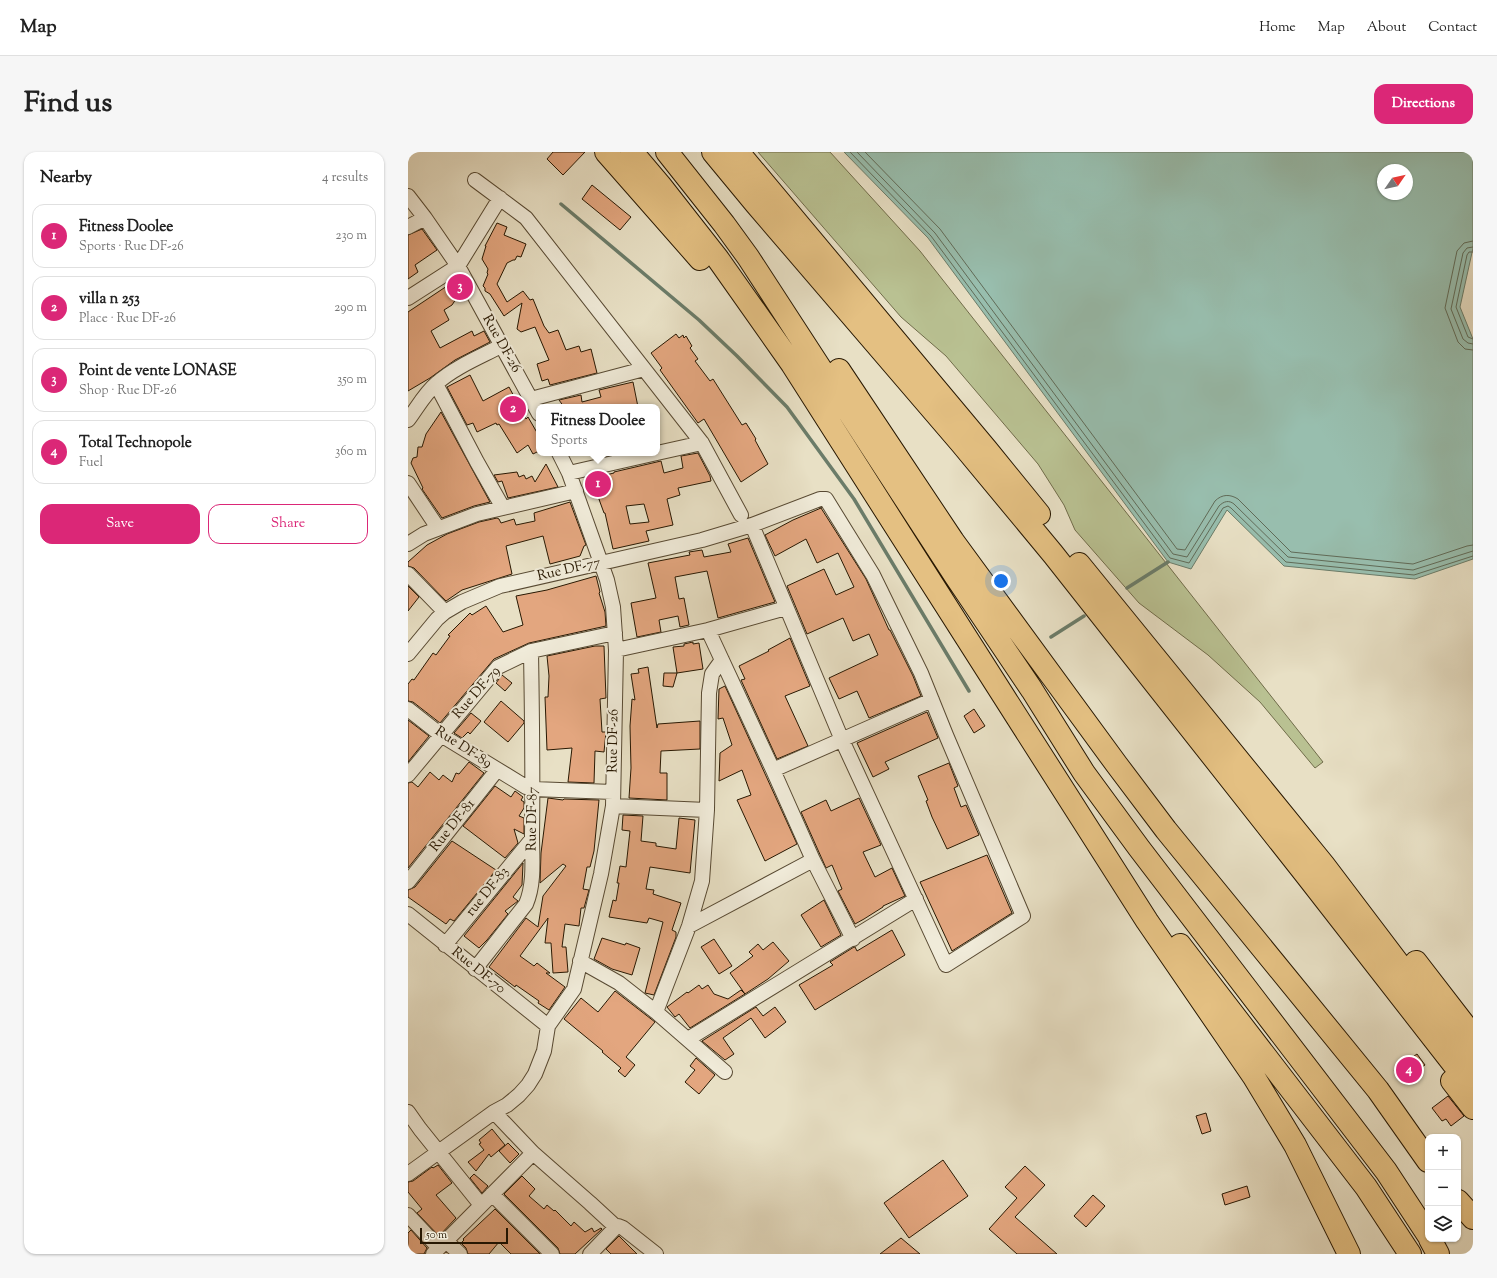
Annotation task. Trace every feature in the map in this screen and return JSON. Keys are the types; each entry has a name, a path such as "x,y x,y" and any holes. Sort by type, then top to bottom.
{"highway":[{"path":"606,152 792,364"},
{"path":"632,152 718,259 792,364 1146,922 1254,1077 1295,1145 1349,1254"},
{"path":"667,152 748,257 956,577 1032,690 1084,773 1148,860 1386,1171 1425,1231"},
{"path":"713,152 961,443 1473,1062"},
{"path":"738,152 987,450 1315,870 1473,1089"},
{"path":"748,257 794,309 836,365 953,541 1166,830 1378,1090 1425,1157"},
{"path":"1063,789 1177,941 1366,1187 1410,1254"},
{"path":"1315,870 1386,923 1473,1036"},
{"path":"1315,870 1354,952 1473,1108"},
{"path":"1461,1204 1473,1218"},
{"path":"1432,1242 1438,1254"}],"street":[{"path":"475,180 526,218 702,443 741,515"},
{"name":"Rue DF-26","path":"408,196 458,266 536,408"},
{"path":"408,298 458,266 500,198"},
{"path":"408,227 425,218"},
{"path":"408,420 427,394 447,375 501,346"},
{"path":"531,399 644,369"},
{"path":"436,384 502,508"},
{"path":"660,452 702,443"},
{"name":"Rue DF-26","path":"548,1026 574,989 601,874 613,799 616,650 613,607 607,580 576,491 560,456"},
{"path":"569,473 644,456"},
{"path":"408,483 438,528"},
{"path":"408,544 424,534 477,514 576,491"},
{"name":"Rue DF-77","path":"408,654 437,619 445,612 462,602 500,586 702,540 752,525 820,499 826,499 873,575 922,673 932,700"},
{"path":"752,525 842,740 946,965 1022,916 932,700 842,740 773,770"},
{"path":"408,574 445,612"},
{"path":"616,650 708,630 786,608"},
{"path":"708,630 813,860 853,939"},
{"name":"Rue DF-79","path":"408,775 498,667 531,651 615,633"},
{"name":"Rue DF-87","path":"475,969 528,900 529,896 532,869 533,789 531,651"},
{"path":"656,1012 689,926 702,881 707,810 710,683 712,674 722,660"},
{"name":"Rue DF-89","path":"408,709 441,735 519,784 533,789 707,810"},
{"name":"Rue DF-81","path":"408,882 497,770"},
{"name":"rue DF-83","path":"445,945 532,839"},
{"path":"689,926 813,860"},
{"path":"688,1039 916,900"},
{"name":"Rue DF-70","path":"408,914 548,1026"},
{"path":"580,961 619,983 656,1012 725,1072"},
{"path":"408,1174 519,1095 535,1074 544,1051 548,1026"},
{"path":"408,1112 481,1205"},
{"path":"494,1112 533,1153 617,1227 623,1228 656,1254"},
{"path":"439,1248 533,1153"},
{"path":"492,1194 552,1254"},
{"path":"408,1215 439,1248 460,1254"},
{"path":"590,1254 617,1227"}],"shaded area":[{"path":"758,152 830,152 920,251 1323,762 1315,768 1260,702 1208,655 1139,603 1075,530 1064,505 1038,464 946,356 901,317"}],"water":[{"path":"844,152 1473,152 1473,248 1460,307 1473,339 1473,559 1415,579 1284,566 1227,510 1191,569 1168,562 928,238"}],"building":[{"path":"553,152 585,152 563,175 547,159"},
{"path":"592,185 631,217 620,230 582,199"},
{"path":"497,223 507,227 504,235 526,244 521,257 517,256 515,260 507,263 497,284 507,302 523,291 530,300 533,299 544,326 549,333 558,330 566,350 579,346 581,352 591,349 597,373 550,385 548,379 542,381 537,364 549,360 535,327 521,332 517,329 522,303 504,316 490,294 485,291 483,286 488,274 488,269 482,259 485,246"},
{"path":"422,229 437,250 415,265 418,272 408,279 408,235"},
{"path":"457,283 454,296 456,299 452,305 444,310 449,320 431,331 440,348 472,331 474,336 484,331 490,342 455,360 430,378 408,391 408,312 447,286 448,288"},
{"path":"676,334 679,338 683,335 684,338 686,336 692,346 690,348 698,359 695,361 710,381 713,379 742,425 746,423 756,439 755,440 768,464 741,482 704,419 698,423 660,370 662,368 651,353"},
{"path":"470,375 483,401 509,387 526,419 528,417 536,431 536,452 533,454 528,445 517,453 499,424 497,425 496,423 477,432 473,423 467,425 447,387"},
{"path":"633,382 637,404 562,404 559,400 581,395 582,402 601,397 599,390"},
{"path":"441,412 490,502 474,506 442,518 422,489 423,488 411,463 413,458 417,457 418,447 422,447 426,434"},
{"path":"698,453 711,481 678,488 680,495 667,499 673,525 646,531 649,541 613,549 605,513 596,491 592,492 589,479 661,461 664,473 683,468 681,456","holes":["644,504 649,522 630,524 626,506"]},
{"path":"546,464 558,487 508,498 502,481 498,482 494,475 517,472 519,477 524,475 526,479 532,476 535,482"},
{"path":"570,502 586,545 584,546 580,556 550,564 543,536 506,546 512,574 462,590 446,601 414,568 408,566 408,562 427,545 447,534 479,522 497,518 501,523 514,519 516,525 535,521 534,513"},
{"path":"821,508 866,579 889,630 913,676 921,696 869,718 857,691 839,699 829,678 878,655 869,634 853,641 843,618 807,634 787,586 824,569 836,595 854,587 838,553 817,563 806,539 775,556 765,535 793,520"},
{"path":"748,538 775,602 718,618 707,571 675,577 679,599 684,598 689,625 680,627 678,616 659,620 661,632 637,637 631,603 656,598 648,563 690,555 689,552 702,550 704,557 731,552 728,544"},
{"path":"596,576 599,593 605,612 606,626 529,643 494,659 440,723 413,702 408,701 408,684 412,679 414,680 433,653 436,655 450,636 448,635 470,613 472,615 486,606 503,632 523,625 516,596 547,590"},
{"path":"408,586 419,597 408,611"},
{"path":"790,638 810,686 785,696 808,746 777,759 741,680 745,679 739,666 769,651 768,650"},
{"path":"693,642 693,644 699,643 703,669 677,673 673,647 684,646 684,644"},
{"path":"595,646 604,646 606,698 600,699 602,732 606,732 604,752 595,751 594,783 568,782 572,748 547,750 545,697 548,697 549,676 547,656"},
{"path":"648,667 657,728 658,724 700,721 700,749 661,751 660,773 667,773 667,800 629,798 631,768 630,726 632,699 635,700 631,674 639,673 638,669"},
{"path":"664,673 677,673 673,687 663,686"},
{"path":"502,675 512,683 505,691 496,683"},
{"path":"725,686 797,844 765,861 737,800 751,795 742,770 719,781 720,753 732,745 723,718 718,719 719,689"},
{"path":"501,701 524,721 524,723 508,742 484,722"},
{"path":"974,709 985,726 974,733 964,716"},
{"path":"927,712 938,738 885,762 889,769 873,777 857,743"},
{"path":"471,713 481,721 470,734 468,732 462,738 454,733"},
{"path":"408,720 429,736 408,762"},
{"path":"469,762 484,773 408,868 408,783 412,782 418,787 430,772 439,780 443,775 452,782 456,773 459,774"},
{"path":"949,763 958,786 954,788 961,807 966,805 979,835 947,849 932,817 926,801 928,800 918,776"},
{"path":"495,786 511,797 515,791 523,797 521,800 524,802 524,808 519,816 524,818 524,834 514,829 518,843 505,858 463,826"},
{"path":"548,798 563,800 599,800 594,851 590,867 587,867 583,889 589,890 584,908 581,908 579,926 565,924 562,947 566,947 568,972 553,973 551,943 545,943 548,918 520,956 534,966 537,963 550,973 546,973 565,987 549,1010 538,1003 539,1001 516,985 515,987 489,967 526,918 538,927 543,896 566,866 563,864 540,883 541,853"},
{"path":"859,798 881,845 863,852 875,877 892,868 905,896 883,906 855,924 838,891 842,889 832,865 826,868 801,812 826,800 831,811"},
{"path":"623,815 643,816 641,841 656,843 656,846 676,849 679,818 695,820 690,873 650,867 646,889 654,890 653,894 681,903 672,930 676,932 676,937 654,995 645,993 663,922 649,918 647,923 609,917 613,900 616,901 620,866 626,867 630,831 622,830"},
{"path":"452,841 496,870 454,921 450,919 446,924 408,897 408,890 415,887"},
{"path":"987,855 1012,913 952,951 920,882"},
{"path":"523,863 522,885 513,897 518,901 505,911 508,914 479,948 464,936"},
{"path":"824,900 841,935 821,947 801,915"},
{"path":"892,930 905,955 815,1010 799,985 833,965 830,962 854,947 857,951"},
{"path":"602,938 625,945 626,943 640,948 632,975 612,969 594,959"},
{"path":"714,939 732,966 719,974 701,947"},
{"path":"773,942 789,961 768,979 745,994 730,973 753,956 749,952 758,944 763,950"},
{"path":"699,985 702,989 708,985 714,994 728,999 741,990 745,994 690,1028 679,1014 675,1017 667,1007"},
{"path":"615,991 655,1022 626,1057 635,1065 625,1077 618,1071 621,1068 564,1019 581,998 598,1012"},
{"path":"756,1007 763,1016 775,1007 786,1022 765,1038 751,1018 723,1038 734,1054 725,1060 702,1041"},
{"path":"1417,1054 1425,1065 1403,1081 1394,1070"},
{"path":"696,1058 715,1075 699,1094 685,1082 695,1070 690,1066"},
{"path":"1448,1096 1464,1116 1451,1126 1446,1119 1442,1121 1432,1108"},
{"path":"1206,1113 1211,1131 1202,1134 1196,1116"},
{"path":"492,1129 505,1145 491,1157 489,1154 476,1171 468,1162 484,1150 479,1144 481,1143 479,1140"},
{"path":"508,1143 519,1154 510,1163 499,1151"},
{"path":"943,1160 968,1196 909,1238 884,1203"},
{"path":"438,1165 452,1183 436,1195 456,1218 439,1236 417,1213 422,1209 408,1192 408,1182 413,1181 432,1167 433,1168"},
{"path":"1025,1166 1045,1185 1015,1217 1057,1254 1017,1254 989,1229 1017,1198 1005,1187"},
{"path":"474,1174 488,1186 482,1193 470,1178"},
{"path":"522,1176 535,1189 529,1196 544,1209 547,1205 554,1211 555,1210 571,1226 574,1222 585,1232 592,1228 594,1232 601,1228 602,1229 575,1254 560,1254 558,1248 504,1194"},
{"path":"1247,1186 1250,1197 1225,1205 1222,1194"},
{"path":"1093,1195 1105,1206 1086,1227 1074,1216"},
{"path":"495,1209 540,1254 511,1254 499,1242 489,1254 468,1254 466,1248 461,1243 464,1240 463,1239"},
{"path":"411,1230 427,1248 424,1254 408,1254 408,1233"},
{"path":"619,1236 637,1254 611,1254 606,1249"},
{"path":"901,1238 920,1254 880,1254"}],"waterway":[{"path":"561,204 699,320 787,407 854,499 969,691"},
{"path":"1127,588 1168,562"},
{"path":"1051,637 1084,616"}],"place":[{"name":"Point de vente LONASE","path":"460,287"},
{"name":"villa n 253","path":"513,409"},
{"name":"Fitness Doolee","path":"598,484"},
{"name":"Total Technopole","path":"1409,1070"}]}
